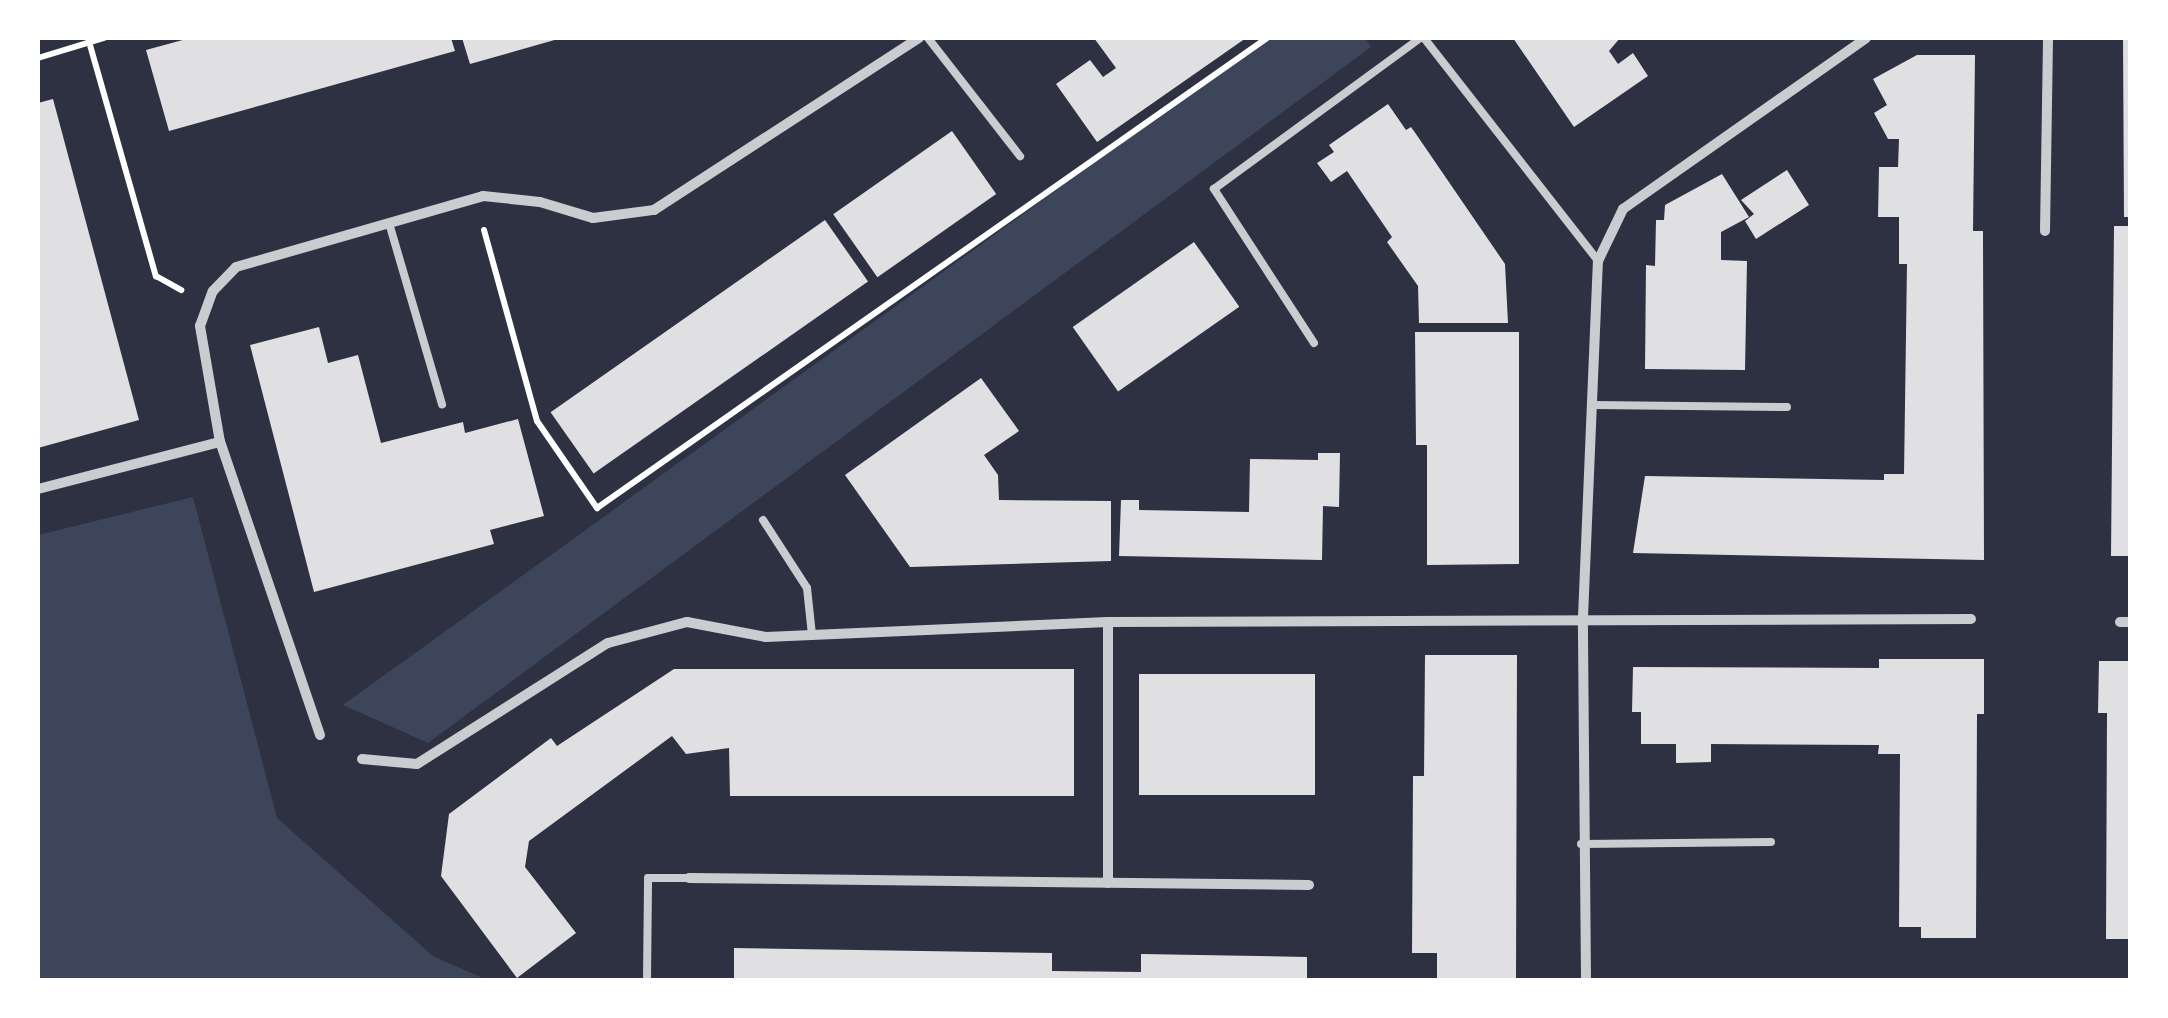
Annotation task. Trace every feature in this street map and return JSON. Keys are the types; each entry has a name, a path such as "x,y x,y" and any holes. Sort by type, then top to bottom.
{"street":[{"path":"320,735 220,442 200,326 208,306 236,268 476,198 540,202 593,218 654,210 920,38"},
{"path":"1586,980 1580,844 1583,617 1598,261 1623,209 1866,38"},
{"path":"2045,232 2048,38"},
{"path":"38,490 220,442"},
{"path":"362,759 416,764 608,643 687,622 766,637 1108,622 1583,617 1972,619"},
{"path":"1108,622 1108,882"},
{"path":"689,878 1309,885"}],"lane":[{"path":"928,38 1020,156"},
{"path":"1314,343 1214,190 1422,38 1598,261"},
{"path":"388,223 442,404"},
{"path":"1592,405 1787,407"},
{"path":"762,520 807,588 812,636"},
{"path":"1580,844 1771,842"},
{"path":"647,980 648,878 689,878"}],"path":[{"path":"38,58 104,38"},
{"path":"476,198 537,422 596,508 1267,38"},
{"path":"88,40 156,276 208,306"}],"shaded area":[{"path":"1267,38 1365,38 1371,47 428,743 343,705"},
{"path":"193,497 277,818 433,956 487,980 38,980 38,535"}],"building":[{"path":"190,38 451,38 455,51 169,131 146,50"},
{"path":"462,38 558,38 558,39 470,64"},
{"path":"1094,38 1246,38 1097,142 1056,84 1090,60 1103,77 1116,68"},
{"path":"1513,38 1620,38 1609,51 1618,64 1633,53 1648,76 1574,127"},
{"path":"2123,38 2130,38 2130,217 2124,217"},
{"path":"1917,55 1975,55 1973,231 1983,231 1984,560 1633,553 1645,476 1884,480 1884,474 1904,474 1907,264 1899,264 1899,217 1878,217 1879,167 1898,167 1899,139 1888,139 1874,113 1887,105 1873,79"},
{"path":"53,99 139,420 38,448 38,103"},
{"path":"1388,104 1406,130 1411,127 1505,264 1508,323 1419,323 1418,286 1387,242 1392,237 1347,171 1331,182 1317,163 1334,152 1329,145"},
{"path":"952,131 996,194 877,277 833,214"},
{"path":"1787,170 1809,205 1756,239 1745,221 1754,214 1741,200"},
{"path":"1722,174 1749,217 1721,232 1721,260 1747,261 1745,370 1645,369 1646,265 1655,266 1656,220 1664,220 1665,205"},
{"path":"825,220 868,281 594,474 551,412"},
{"path":"2114,226 2130,226 2130,556 2111,556"},
{"path":"1194,242 1239,307 1118,392 1073,327"},
{"path":"319,327 328,363 358,355 381,443 463,422 465,433 518,419 544,516 490,530 494,544 314,592 250,345"},
{"path":"1415,332 1519,332 1519,564 1427,565 1427,445 1416,445"},
{"path":"981,378 1019,431 984,455 998,475 999,500 1111,501 1111,561 910,567 845,475"},
{"path":"1318,453 1340,453 1339,507 1323,506 1322,560 1119,556 1121,500 1139,500 1139,510 1249,512 1250,459 1318,460"},
{"path":"1425,655 1517,655 1516,980 1437,980 1437,953 1412,953 1413,776 1424,776"},
{"path":"1879,659 1984,659 1984,714 1977,714 1976,938 1921,938 1921,927 1899,927 1900,754 1878,754 1879,745 1711,744 1711,762 1676,763 1676,744 1641,744 1641,712 1632,712 1633,667 1879,668"},
{"path":"2099,661 2130,661 2130,939 2106,939 2107,713 2098,713"},
{"path":"674,669 1074,669 1074,796 730,796 729,748 686,754 672,736 529,841 525,867 576,933 517,978 441,876 449,814 551,738 557,746"},
{"path":"1139,674 1315,674 1315,795 1139,795"},
{"path":"734,948 1052,953 1052,971 1141,972 1141,954 1307,957 1307,980 734,980"}]}
